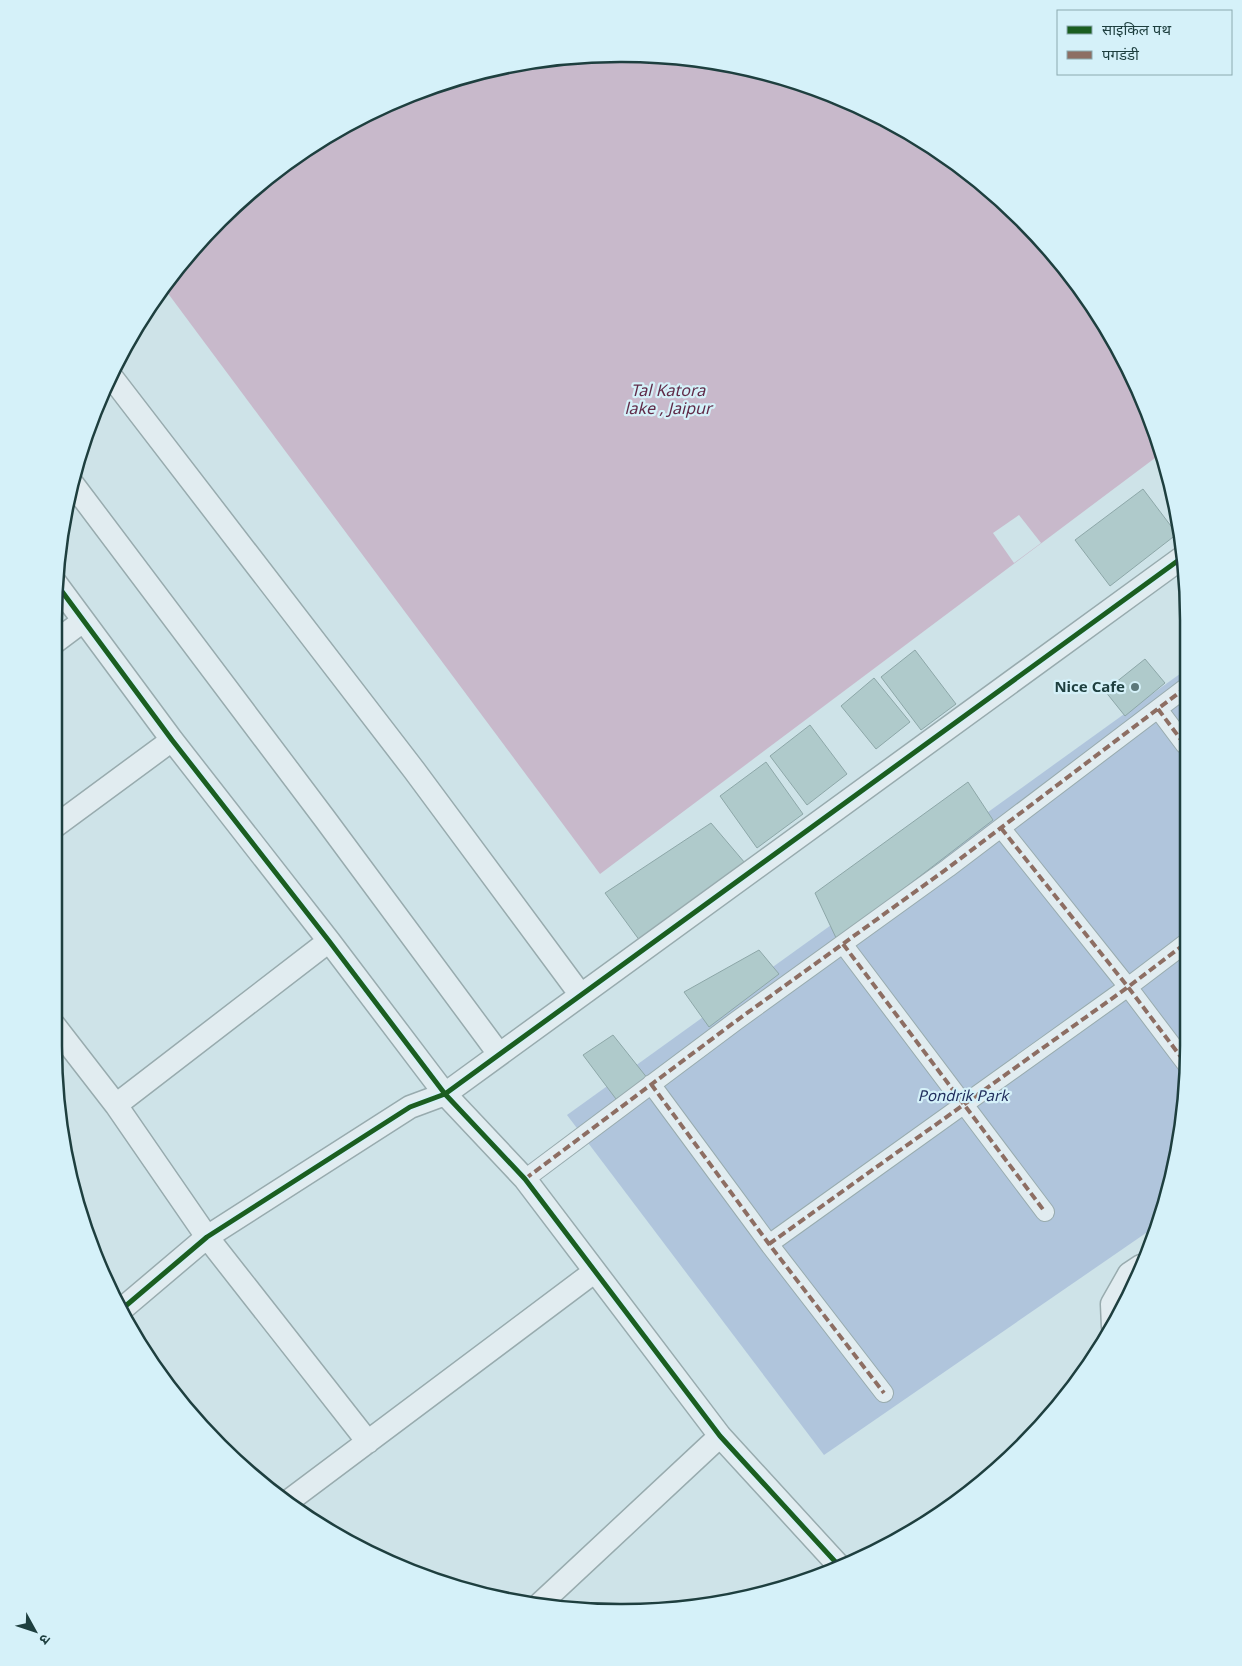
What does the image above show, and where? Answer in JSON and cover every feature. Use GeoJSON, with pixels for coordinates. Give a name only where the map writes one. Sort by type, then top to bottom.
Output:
{"type":"FeatureCollection","features":[{"type":"Feature","properties":{"kind":"street"},"geometry":{"type":"LineString","coordinates":[[116,383],[414,770],[580,994]]}},
{"type":"Feature","properties":{"kind":"street"},"geometry":{"type":"LineString","coordinates":[[78,491],[499,1054]]}},
{"type":"Feature","properties":{"kind":"street"},"geometry":{"type":"LineString","coordinates":[[127,1305],[207,1237],[410,1108],[445,1094],[1176,562]]}},
{"type":"Feature","properties":{"kind":"street"},"geometry":{"type":"LineString","coordinates":[[63,594],[172,740],[329,941],[445,1094],[524,1179],[720,1436],[833,1562]]}},
{"type":"Feature","properties":{"kind":"street"},"geometry":{"type":"LineString","coordinates":[[62,636],[83,620]]}},
{"type":"Feature","properties":{"kind":"street"},"geometry":{"type":"LineString","coordinates":[[524,1179],[651,1084],[940,874],[1180,692]]}},
{"type":"Feature","properties":{"kind":"street"},"geometry":{"type":"LineString","coordinates":[[1158,709],[1180,738]]}},
{"type":"Feature","properties":{"kind":"street"},"geometry":{"type":"LineString","coordinates":[[62,821],[172,740]]}},
{"type":"Feature","properties":{"kind":"street"},"geometry":{"type":"LineString","coordinates":[[1001,828],[1180,1054]]}},
{"type":"Feature","properties":{"kind":"street"},"geometry":{"type":"LineString","coordinates":[[116,1106],[329,941]]}},
{"type":"Feature","properties":{"kind":"street"},"geometry":{"type":"LineString","coordinates":[[843,944],[1045,1212]]}},
{"type":"Feature","properties":{"kind":"street"},"geometry":{"type":"LineString","coordinates":[[769,1244],[1128,987],[1180,948]]}},
{"type":"Feature","properties":{"kind":"street"},"geometry":{"type":"LineString","coordinates":[[62,1035],[116,1106],[207,1237],[368,1442]]}},
{"type":"Feature","properties":{"kind":"street"},"geometry":{"type":"LineString","coordinates":[[651,1084],[769,1244],[884,1393]]}},
{"type":"Feature","properties":{"kind":"street"},"geometry":{"type":"LineString","coordinates":[[294,1497],[594,1272]]}},
{"type":"Feature","properties":{"kind":"street"},"geometry":{"type":"LineString","coordinates":[[1112,1310],[1112,1304],[1131,1273]]}},
{"type":"Feature","properties":{"kind":"street"},"geometry":{"type":"LineString","coordinates":[[546,1599],[720,1436]]}},
{"type":"Feature","properties":{"kind":"green space","name":"Pondrik Park"},"geometry":{"type":"Polygon","coordinates":[[[1180,674],[1180,1045],[1178,1082],[1169,1154],[1147,1232],[824,1455],[567,1115],[1180,674]]]}},
{"type":"Feature","properties":{"kind":"water","name":"Tal Katora lake , Jaipur"},"geometry":{"type":"Polygon","coordinates":[[[621,62],[694,67],[766,82],[801,92],[835,105],[900,137],[961,178],[989,201],[1041,253],[1085,311],[1105,342],[1122,374],[1137,407],[1155,458],[600,874],[169,294],[201,253],[226,226],[281,178],[342,137],[407,105],[441,92],[476,82],[548,67],[621,62]]]}},
{"type":"Feature","properties":{"kind":"pier"},"geometry":{"type":"Polygon","coordinates":[[[1019,515],[1041,543],[1014,563],[993,533],[1019,515]]]}},
{"type":"Feature","properties":{"kind":"building"},"geometry":{"type":"Polygon","coordinates":[[[1143,489],[1171,527],[1173,537],[1110,586],[1075,540],[1143,489]]]}},
{"type":"Feature","properties":{"kind":"building"},"geometry":{"type":"Polygon","coordinates":[[[915,650],[956,704],[921,730],[881,677],[915,650]]]}},
{"type":"Feature","properties":{"kind":"building","name":"Nice Cafe"},"geometry":{"type":"Polygon","coordinates":[[[1145,659],[1165,683],[1125,716],[1105,691],[1145,659]]]}},
{"type":"Feature","properties":{"kind":"building"},"geometry":{"type":"Polygon","coordinates":[[[874,678],[910,722],[876,749],[841,706],[874,678]]]}},
{"type":"Feature","properties":{"kind":"building"},"geometry":{"type":"Polygon","coordinates":[[[810,725],[847,774],[807,805],[770,756],[810,725]]]}},
{"type":"Feature","properties":{"kind":"building"},"geometry":{"type":"Polygon","coordinates":[[[766,762],[803,814],[757,848],[720,796],[766,762]]]}},
{"type":"Feature","properties":{"kind":"building"},"geometry":{"type":"Polygon","coordinates":[[[968,782],[993,820],[837,940],[815,893],[968,782]]]}},
{"type":"Feature","properties":{"kind":"building"},"geometry":{"type":"Polygon","coordinates":[[[711,823],[745,863],[640,941],[605,893],[711,823]]]}},
{"type":"Feature","properties":{"kind":"building"},"geometry":{"type":"Polygon","coordinates":[[[759,950],[779,974],[709,1027],[684,992],[759,950]]]}},
{"type":"Feature","properties":{"kind":"building"},"geometry":{"type":"Polygon","coordinates":[[[613,1035],[648,1079],[616,1099],[583,1055],[613,1035]]]}},
{"type":"Feature","properties":{"kind":"marked path"},"geometry":{"type":"LineString","coordinates":[[525,1179],[736,1021],[948,868],[1180,692]]}},
{"type":"Feature","properties":{"kind":"marked path"},"geometry":{"type":"LineString","coordinates":[[1158,709],[1180,738]]}},
{"type":"Feature","properties":{"kind":"marked path"},"geometry":{"type":"LineString","coordinates":[[1001,828],[1128,987],[1179,1055]]}},
{"type":"Feature","properties":{"kind":"marked path"},"geometry":{"type":"LineString","coordinates":[[843,944],[1045,1212]]}},
{"type":"Feature","properties":{"kind":"marked path"},"geometry":{"type":"LineString","coordinates":[[769,1244],[1128,987],[1180,948]]}},
{"type":"Feature","properties":{"kind":"marked path"},"geometry":{"type":"LineString","coordinates":[[651,1084],[769,1244],[884,1393]]}},
{"type":"Feature","properties":{"kind":"cycle path"},"geometry":{"type":"LineString","coordinates":[[127,1305],[207,1237],[410,1107],[445,1094],[1176,562]]}},
{"type":"Feature","properties":{"kind":"cycle path"},"geometry":{"type":"LineString","coordinates":[[63,593],[172,740],[329,941],[445,1094],[525,1179],[720,1436],[835,1561]]}},
{"type":"Feature","properties":{"kind":"place","name":"Nice Cafe"},"geometry":{"type":"Point","coordinates":[1135,687]}}]}
